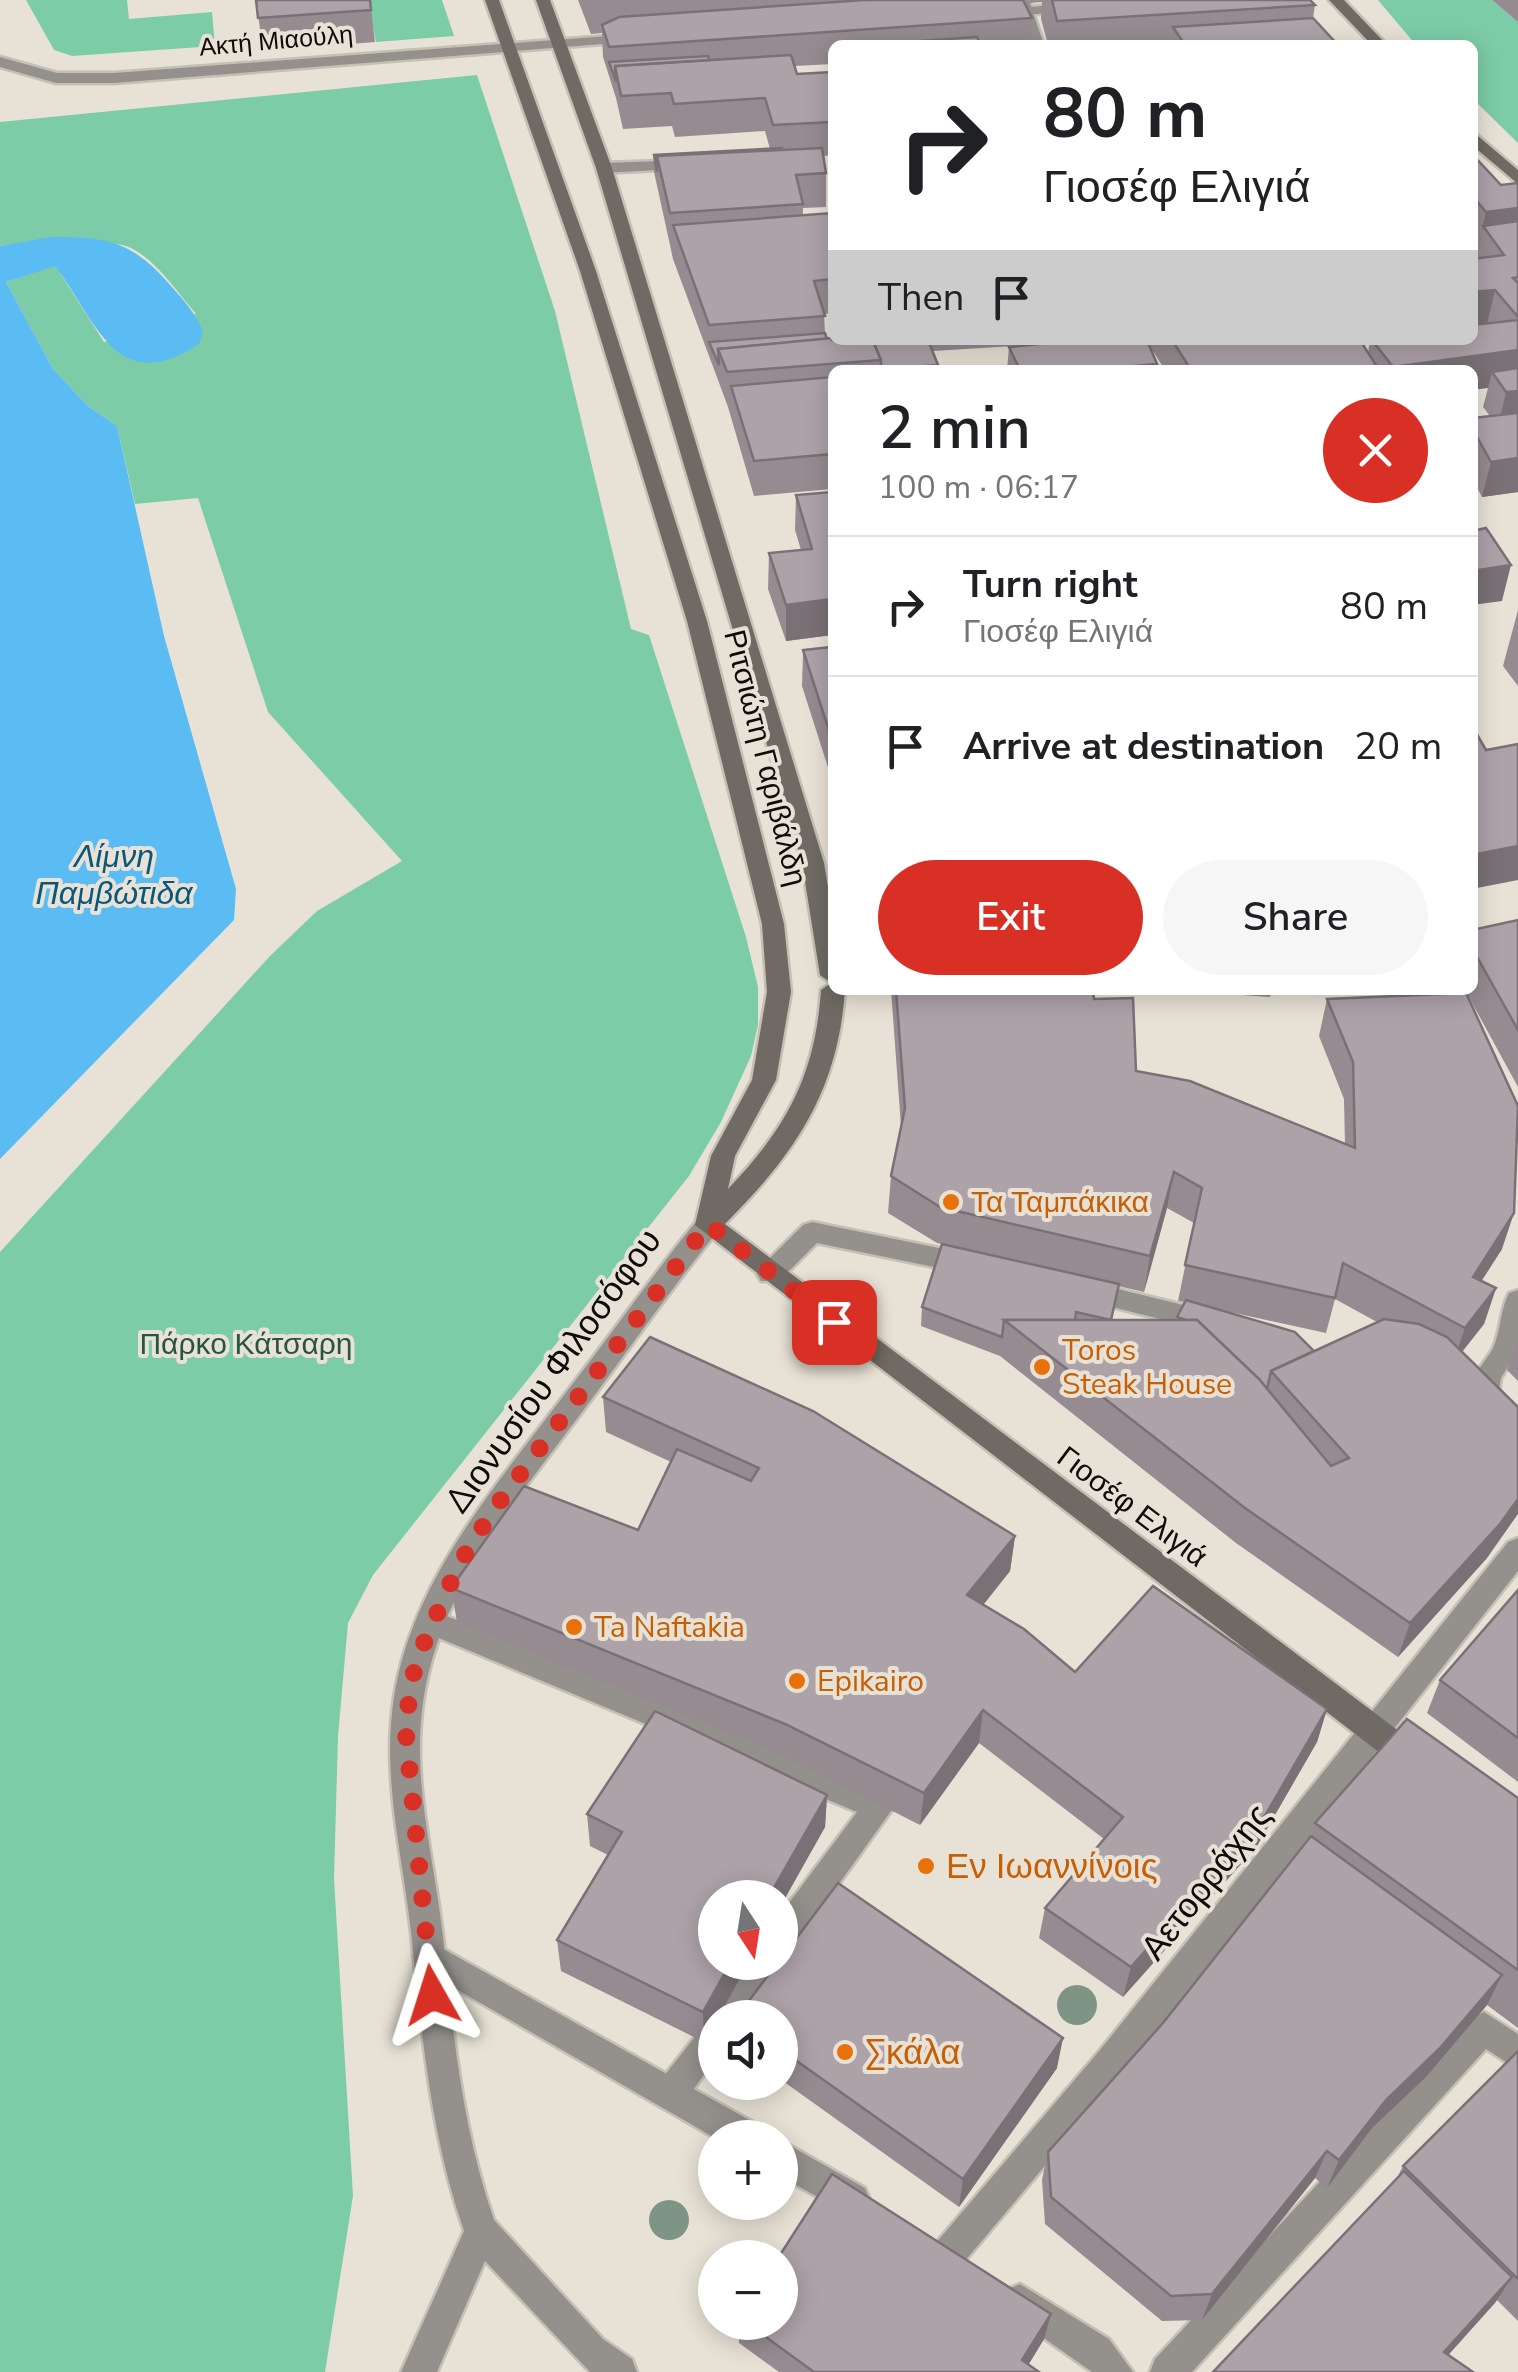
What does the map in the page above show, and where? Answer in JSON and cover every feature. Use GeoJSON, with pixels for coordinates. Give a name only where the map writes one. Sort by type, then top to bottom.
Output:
{"type":"FeatureCollection","features":[{"type":"Feature","properties":{"kind":"main road","name":"Ριτσιώτη Γαριβάλδη"},"geometry":{"type":"LineString","coordinates":[[492,0],[626,388],[697,621],[773,924],[778,992],[764,1080],[723,1156],[708,1224]]}},
{"type":"Feature","properties":{"kind":"main road","name":"Ριτσιώτη Γαριβάλδη"},"geometry":{"type":"LineString","coordinates":[[542,0],[604,168],[813,863],[828,951]]}},
{"type":"Feature","properties":{"kind":"main road"},"geometry":{"type":"LineString","coordinates":[[1336,0],[1375,40]]}},
{"type":"Feature","properties":{"kind":"main road"},"geometry":{"type":"LineString","coordinates":[[1478,142],[1518,179]]}},
{"type":"Feature","properties":{"kind":"main road"},"geometry":{"type":"LineString","coordinates":[[708,1224],[767,1168],[808,1097],[831,1042],[833,995]]}},
{"type":"Feature","properties":{"kind":"main road","name":"Γιοσέφ Ελιγιά"},"geometry":{"type":"LineString","coordinates":[[708,1224],[1438,1779]]}},
{"type":"Feature","properties":{"kind":"street"},"geometry":{"type":"LineString","coordinates":[[967,15],[1024,5],[1098,6]]}},
{"type":"Feature","properties":{"kind":"street"},"geometry":{"type":"LineString","coordinates":[[1024,5],[1035,40]]}},
{"type":"Feature","properties":{"kind":"street","name":"Ακτή Μιαούλη"},"geometry":{"type":"LineString","coordinates":[[0,62],[40,76],[92,79],[654,36]]}},
{"type":"Feature","properties":{"kind":"street"},"geometry":{"type":"LineString","coordinates":[[604,168],[699,164]]}},
{"type":"Feature","properties":{"kind":"street","name":"Διονυσίου Φιλοσόφου"},"geometry":{"type":"LineString","coordinates":[[481,2231],[444,2112],[406,1734],[410,1686],[432,1622],[459,1564],[494,1509],[708,1224]]}},
{"type":"Feature","properties":{"kind":"street"},"geometry":{"type":"LineString","coordinates":[[770,1274],[812,1232],[988,1269]]}},
{"type":"Feature","properties":{"kind":"street"},"geometry":{"type":"LineString","coordinates":[[1061,1285],[1236,1329]]}},
{"type":"Feature","properties":{"kind":"street"},"geometry":{"type":"LineString","coordinates":[[1518,1300],[1514,1328],[1484,1389],[1488,1402],[1518,1433]]}},
{"type":"Feature","properties":{"kind":"street"},"geometry":{"type":"LineString","coordinates":[[1454,1375],[1484,1389]]}},
{"type":"Feature","properties":{"kind":"street","name":"Αετορράχης"},"geometry":{"type":"LineString","coordinates":[[946,2256],[1112,2061],[1518,1550]]}},
{"type":"Feature","properties":{"kind":"street"},"geometry":{"type":"LineString","coordinates":[[432,1622],[880,1807],[798,1916]]}},
{"type":"Feature","properties":{"kind":"street"},"geometry":{"type":"LineString","coordinates":[[428,1956],[718,2120]]}},
{"type":"Feature","properties":{"kind":"street"},"geometry":{"type":"LineString","coordinates":[[1168,2372],[1484,2028],[1518,2054]]}},
{"type":"Feature","properties":{"kind":"street"},"geometry":{"type":"LineString","coordinates":[[672,2092],[698,2056]]}},
{"type":"Feature","properties":{"kind":"street"},"geometry":{"type":"LineString","coordinates":[[798,2168],[880,2216]]}},
{"type":"Feature","properties":{"kind":"street"},"geometry":{"type":"LineString","coordinates":[[419,2372],[481,2231],[591,2350],[619,2372]]}},
{"type":"Feature","properties":{"kind":"street"},"geometry":{"type":"LineString","coordinates":[[913,2236],[1097,2351],[1114,2372]]}},
{"type":"Feature","properties":{"kind":"green space"},"geometry":{"type":"Polygon","coordinates":[[[26,0],[127,0],[129,19],[212,12],[215,46],[72,56],[54,50],[26,0]]]}},
{"type":"Feature","properties":{"kind":"green space"},"geometry":{"type":"Polygon","coordinates":[[[302,0],[442,0],[454,36],[376,42],[371,15],[302,0]]]}},
{"type":"Feature","properties":{"kind":"green space"},"geometry":{"type":"Polygon","coordinates":[[[1378,0],[1492,0],[1518,22],[1518,143],[1478,104],[1478,40],[1412,40],[1378,0]]]}},
{"type":"Feature","properties":{"kind":"green space","name":"Πάρκο Κάτσαρη"},"geometry":{"type":"Polygon","coordinates":[[[477,75],[555,311],[631,629],[649,635],[746,937],[758,987],[758,1025],[751,1056],[721,1122],[689,1176],[373,1575],[348,1623],[338,1736],[334,1879],[353,2196],[325,2372],[0,2372],[0,1252],[270,956],[317,911],[402,861],[268,712],[198,498],[135,504],[117,426],[88,406],[53,369],[6,282],[55,265],[104,342],[196,314],[158,269],[131,248],[87,242],[0,246],[0,122],[477,75]]]}},
{"type":"Feature","properties":{"kind":"water","name":"Λίμνη Παμβώτιδα"},"geometry":{"type":"Polygon","coordinates":[[[51,237],[104,240],[131,251],[176,291],[203,331],[199,344],[171,359],[147,363],[128,358],[112,346],[55,266],[6,282],[53,369],[88,406],[117,426],[164,636],[236,889],[234,920],[0,1159],[0,246],[51,237]]]}},
{"type":"Feature","properties":{"kind":"building"},"geometry":{"type":"Polygon","coordinates":[[[256,0],[370,0],[371,10],[258,18],[256,0]]]}},
{"type":"Feature","properties":{"kind":"building"},"geometry":{"type":"Polygon","coordinates":[[[865,0],[1023,0],[1032,18],[609,47],[602,25],[619,17],[865,0]]]}},
{"type":"Feature","properties":{"kind":"building"},"geometry":{"type":"Polygon","coordinates":[[[1052,0],[1310,0],[1315,5],[1057,21],[1052,0]]]}},
{"type":"Feature","properties":{"kind":"building"},"geometry":{"type":"Polygon","coordinates":[[[1313,18],[1333,40],[1182,40],[1173,27],[1313,18]]]}},
{"type":"Feature","properties":{"kind":"building"},"geometry":{"type":"Polygon","coordinates":[[[977,37],[978,40],[933,40],[977,37]]]}},
{"type":"Feature","properties":{"kind":"building"},"geometry":{"type":"Polygon","coordinates":[[[791,55],[797,74],[828,72],[828,122],[773,125],[765,98],[674,104],[671,93],[621,96],[615,66],[791,55]]]}},
{"type":"Feature","properties":{"kind":"building"},"geometry":{"type":"Polygon","coordinates":[[[708,56],[709,60],[615,66],[616,81],[609,62],[708,56]]]}},
{"type":"Feature","properties":{"kind":"building"},"geometry":{"type":"Polygon","coordinates":[[[782,148],[657,156],[657,172],[654,155],[782,148]]]}},
{"type":"Feature","properties":{"kind":"building"},"geometry":{"type":"Polygon","coordinates":[[[822,148],[826,173],[796,175],[803,204],[670,213],[657,156],[822,148]]]}},
{"type":"Feature","properties":{"kind":"building"},"geometry":{"type":"Polygon","coordinates":[[[1478,160],[1501,185],[1518,183],[1518,208],[1486,212],[1478,203],[1478,160]]]}},
{"type":"Feature","properties":{"kind":"building"},"geometry":{"type":"Polygon","coordinates":[[[828,213],[828,279],[814,281],[825,316],[709,325],[673,225],[828,213]]]}},
{"type":"Feature","properties":{"kind":"building"},"geometry":{"type":"Polygon","coordinates":[[[1518,221],[1518,277],[1513,278],[1518,283],[1518,317],[1495,290],[1478,291],[1478,258],[1504,255],[1483,226],[1518,221]]]}},
{"type":"Feature","properties":{"kind":"building"},"geometry":{"type":"Polygon","coordinates":[[[1518,320],[1518,350],[1391,365],[1376,345],[1478,345],[1478,324],[1518,320]]]}},
{"type":"Feature","properties":{"kind":"building"},"geometry":{"type":"Polygon","coordinates":[[[825,333],[827,339],[718,349],[719,365],[709,342],[825,333]]]}},
{"type":"Feature","properties":{"kind":"building"},"geometry":{"type":"Polygon","coordinates":[[[828,338],[828,345],[875,345],[881,360],[727,372],[718,349],[828,338]]]}},
{"type":"Feature","properties":{"kind":"building"},"geometry":{"type":"Polygon","coordinates":[[[875,345],[930,345],[938,365],[881,365],[875,345]]]}},
{"type":"Feature","properties":{"kind":"building"},"geometry":{"type":"Polygon","coordinates":[[[1149,345],[1157,364],[1018,365],[1009,347],[1149,345]]]}},
{"type":"Feature","properties":{"kind":"building"},"geometry":{"type":"Polygon","coordinates":[[[1175,345],[1363,345],[1376,365],[1188,365],[1175,345]]]}},
{"type":"Feature","properties":{"kind":"building"},"geometry":{"type":"Polygon","coordinates":[[[1518,368],[1518,391],[1506,392],[1492,372],[1518,368]]]}},
{"type":"Feature","properties":{"kind":"building"},"geometry":{"type":"Polygon","coordinates":[[[828,377],[828,454],[754,461],[731,386],[828,377]]]}},
{"type":"Feature","properties":{"kind":"building"},"geometry":{"type":"Polygon","coordinates":[[[1518,413],[1518,458],[1491,462],[1478,439],[1478,417],[1518,413]]]}},
{"type":"Feature","properties":{"kind":"building"},"geometry":{"type":"Polygon","coordinates":[[[828,492],[828,600],[786,605],[769,553],[812,549],[796,495],[828,492]]]}},
{"type":"Feature","properties":{"kind":"building"},"geometry":{"type":"Polygon","coordinates":[[[1486,528],[1511,565],[1478,570],[1478,530],[1486,528]]]}},
{"type":"Feature","properties":{"kind":"building"},"geometry":{"type":"Polygon","coordinates":[[[828,647],[828,728],[803,650],[828,647]]]}},
{"type":"Feature","properties":{"kind":"building"},"geometry":{"type":"Polygon","coordinates":[[[1478,736],[1486,750],[1518,744],[1518,846],[1478,854],[1478,736]]]}},
{"type":"Feature","properties":{"kind":"building"},"geometry":{"type":"Polygon","coordinates":[[[1518,920],[1518,1030],[1478,959],[1478,929],[1518,920]]]}},
{"type":"Feature","properties":{"kind":"building"},"geometry":{"type":"Polygon","coordinates":[[[896,995],[1133,998],[1136,1071],[1190,1081],[1355,1148],[1353,1062],[1327,999],[1467,995],[1518,1106],[1514,1213],[1473,1277],[1496,1288],[1465,1328],[1343,1263],[1335,1298],[1185,1265],[1202,1188],[1174,1172],[1150,1256],[940,1207],[891,1176],[905,1108],[896,995]]]}},
{"type":"Feature","properties":{"kind":"building"},"geometry":{"type":"Polygon","coordinates":[[[942,1244],[1119,1284],[1111,1320],[1076,1312],[1075,1320],[1004,1320],[1002,1337],[922,1307],[942,1244]]]}},
{"type":"Feature","properties":{"kind":"building"},"geometry":{"type":"Polygon","coordinates":[[[1186,1300],[1295,1332],[1314,1351],[1271,1371],[1267,1389],[1197,1320],[1177,1317],[1186,1300]]]}},
{"type":"Feature","properties":{"kind":"building"},"geometry":{"type":"Polygon","coordinates":[[[1384,1319],[1419,1324],[1447,1337],[1518,1407],[1518,1499],[1410,1623],[1245,1508],[1004,1320],[1197,1320],[1259,1379],[1331,1466],[1349,1458],[1271,1371],[1384,1319]]]}},
{"type":"Feature","properties":{"kind":"building"},"geometry":{"type":"Polygon","coordinates":[[[650,1337],[813,1411],[1015,1536],[967,1595],[1024,1629],[1075,1672],[1153,1586],[1327,1709],[1266,1814],[1131,1967],[1045,1908],[1123,1817],[983,1710],[924,1793],[785,1724],[451,1588],[524,1486],[638,1530],[677,1449],[751,1481],[759,1468],[603,1397],[650,1337]]]}},
{"type":"Feature","properties":{"kind":"building"},"geometry":{"type":"Polygon","coordinates":[[[1518,1590],[1518,1738],[1440,1680],[1518,1590]]]}},
{"type":"Feature","properties":{"kind":"building"},"geometry":{"type":"Polygon","coordinates":[[[655,1711],[827,1795],[778,1880],[698,1880],[698,1980],[721,1980],[710,2000],[698,2000],[698,2010],[557,1940],[622,1832],[587,1814],[655,1711]]]}},
{"type":"Feature","properties":{"kind":"building"},"geometry":{"type":"Polygon","coordinates":[[[1407,1719],[1518,1798],[1518,1970],[1315,1823],[1407,1719]]]}},
{"type":"Feature","properties":{"kind":"building"},"geometry":{"type":"Polygon","coordinates":[[[1311,1836],[1502,1975],[1440,2048],[1386,2100],[1339,2160],[1327,2151],[1212,2294],[1171,2296],[1051,2197],[1048,2152],[1163,2023],[1311,1836]]]}},
{"type":"Feature","properties":{"kind":"building"},"geometry":{"type":"Polygon","coordinates":[[[838,1883],[1063,2038],[963,2179],[798,2062],[798,2000],[750,2000],[764,1980],[798,1980],[798,1936],[838,1883]]]}},
{"type":"Feature","properties":{"kind":"building"},"geometry":{"type":"Polygon","coordinates":[[[1518,2051],[1518,2279],[1403,2166],[1518,2051]]]}},
{"type":"Feature","properties":{"kind":"building"},"geometry":{"type":"Polygon","coordinates":[[[1404,2171],[1512,2277],[1444,2352],[1473,2372],[1213,2372],[1404,2171]]]}},
{"type":"Feature","properties":{"kind":"building"},"geometry":{"type":"Polygon","coordinates":[[[832,2174],[1051,2314],[1022,2360],[1039,2372],[814,2372],[770,2340],[798,2340],[798,2240],[790,2240],[832,2174]]]}},
{"type":"Feature","properties":{"kind":"place","name":"Τα Ταμπάκικα"},"geometry":{"type":"Point","coordinates":[951,1202]}},
{"type":"Feature","properties":{"kind":"place","name":"Toros Steak House"},"geometry":{"type":"Point","coordinates":[1042,1367]}},
{"type":"Feature","properties":{"kind":"place","name":"Ta Naftakia"},"geometry":{"type":"Point","coordinates":[574,1627]}},
{"type":"Feature","properties":{"kind":"place","name":"Epikairo"},"geometry":{"type":"Point","coordinates":[797,1681]}},
{"type":"Feature","properties":{"kind":"place","name":"Εν Ιωαννίνοις"},"geometry":{"type":"Point","coordinates":[926,1866]}},
{"type":"Feature","properties":{"kind":"place","name":"Σκάλα"},"geometry":{"type":"Point","coordinates":[845,2052]}},
{"type":"Feature","properties":{"kind":"route"},"geometry":{"type":"LineString","coordinates":[[432,1995],[406,1734],[410,1686],[420,1652],[459,1564],[494,1509],[708,1224],[834,1322]]}}]}
